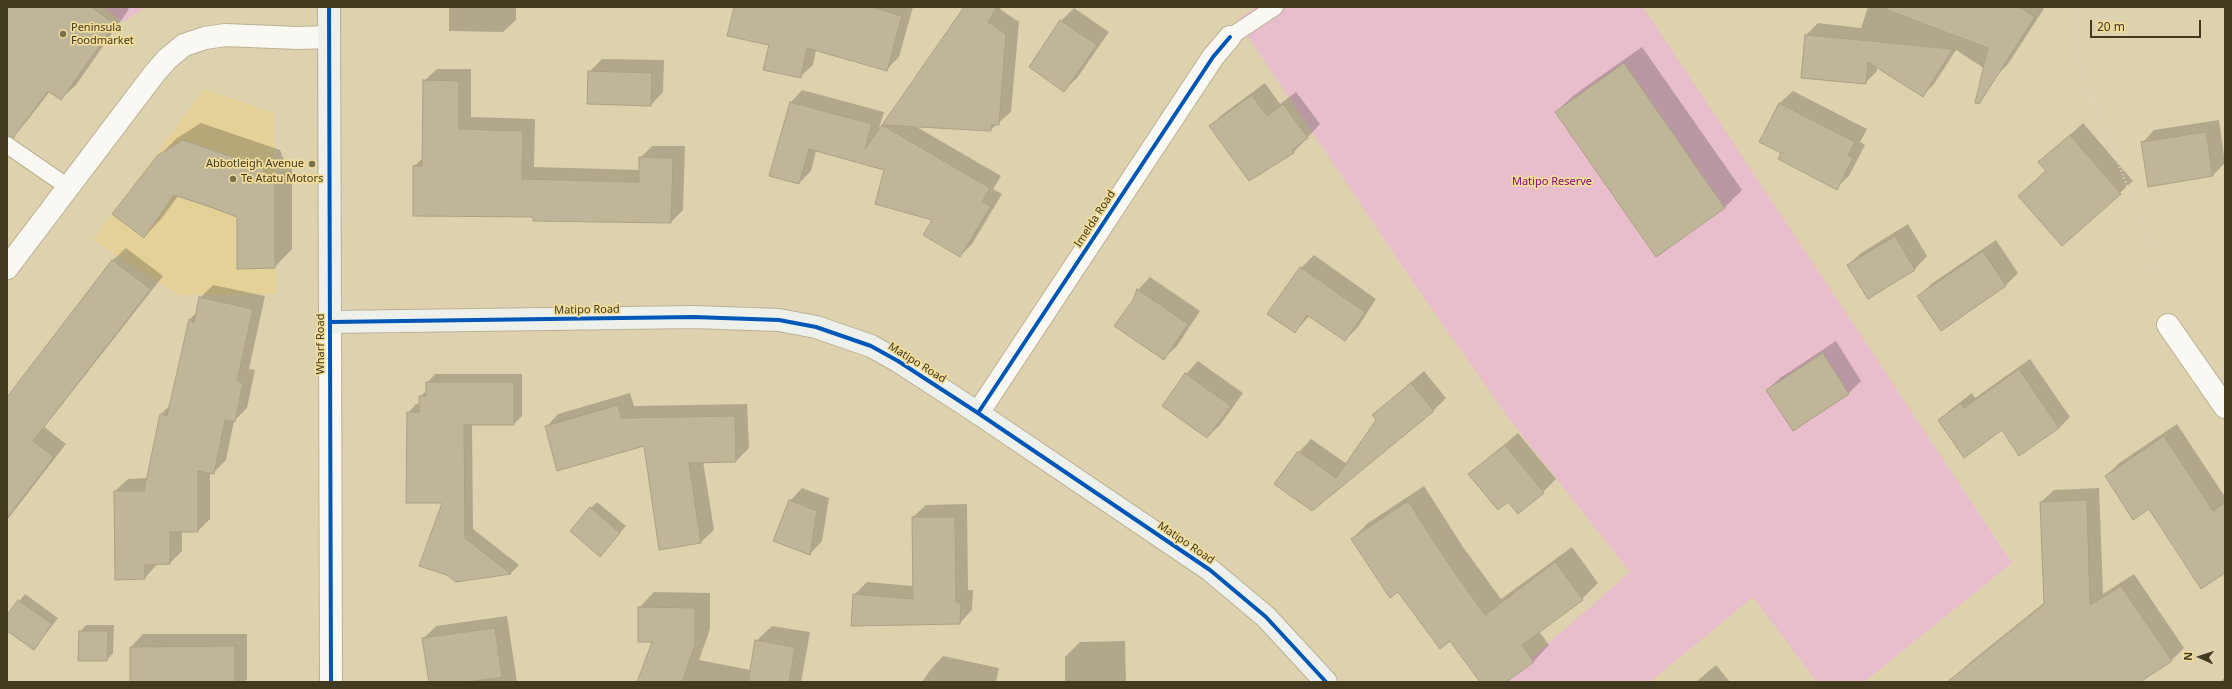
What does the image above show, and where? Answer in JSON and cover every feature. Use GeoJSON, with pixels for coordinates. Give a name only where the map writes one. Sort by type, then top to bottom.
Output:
{"type":"FeatureCollection","features":[{"type":"Feature","properties":{"kind":"street","name":"Wharf Road"},"geometry":{"type":"LineString","coordinates":[[329,7],[331,682]]}},
{"type":"Feature","properties":{"kind":"street"},"geometry":{"type":"LineString","coordinates":[[7,268],[154,74],[167,59],[184,45],[205,38],[225,35],[298,38],[329,37]]}},
{"type":"Feature","properties":{"kind":"street","name":"Imelda Road"},"geometry":{"type":"LineString","coordinates":[[978,413],[1213,57],[1230,37]]}},
{"type":"Feature","properties":{"kind":"street","name":"Matipo Road"},"geometry":{"type":"LineString","coordinates":[[330,322],[694,317],[779,320],[816,327],[871,346],[898,361],[978,413],[1210,570],[1266,617],[1326,682]]}},
{"type":"Feature","properties":{"kind":"street"},"geometry":{"type":"LineString","coordinates":[[2168,325],[2225,407]]}},
{"type":"Feature","properties":{"kind":"lane"},"geometry":{"type":"LineString","coordinates":[[1230,37],[1275,7]]}},
{"type":"Feature","properties":{"kind":"lane"},"geometry":{"type":"LineString","coordinates":[[7,145],[68,187]]}},
{"type":"Feature","properties":{"kind":"path"},"geometry":{"type":"LineString","coordinates":[[2079,7],[2075,42],[2078,62],[2150,244],[2155,269]]}},
{"type":"Feature","properties":{"kind":"shaded area"},"geometry":{"type":"Polygon","coordinates":[[[204,89],[274,113],[276,294],[179,295],[93,240],[204,89]]]}},
{"type":"Feature","properties":{"kind":"green space"},"geometry":{"type":"Polygon","coordinates":[[[102,7],[146,7],[123,22],[102,7]]]}},
{"type":"Feature","properties":{"kind":"green space","name":"Matipo Reserve"},"geometry":{"type":"Polygon","coordinates":[[[1256,7],[1643,7],[2012,563],[1864,682],[1817,682],[1753,597],[1650,682],[1504,682],[1630,572],[1507,416],[1408,275],[1237,20],[1256,7]]]}},
{"type":"Feature","properties":{"kind":"building"},"geometry":{"type":"Polygon","coordinates":[[[7,7],[91,7],[115,24],[61,100],[48,91],[13,138],[7,136],[7,7]]]}},
{"type":"Feature","properties":{"kind":"building"},"geometry":{"type":"Polygon","coordinates":[[[734,7],[872,7],[902,16],[887,71],[807,48],[801,78],[763,70],[769,45],[727,36],[734,7]]]}},
{"type":"Feature","properties":{"kind":"building"},"geometry":{"type":"Polygon","coordinates":[[[964,7],[997,7],[988,22],[1006,34],[999,125],[991,125],[991,131],[882,125],[964,7]]]}},
{"type":"Feature","properties":{"kind":"building"},"geometry":{"type":"Polygon","coordinates":[[[1887,7],[2019,7],[2035,17],[1979,104],[1975,103],[1988,48],[1887,10],[1887,7]]]}},
{"type":"Feature","properties":{"kind":"building"},"geometry":{"type":"Polygon","coordinates":[[[1060,20],[1097,45],[1064,92],[1029,67],[1060,20]]]}},
{"type":"Feature","properties":{"kind":"building"},"geometry":{"type":"Polygon","coordinates":[[[1805,35],[1953,49],[1923,97],[1868,62],[1866,84],[1801,78],[1805,35]]]}},
{"type":"Feature","properties":{"kind":"building"},"geometry":{"type":"Polygon","coordinates":[[[1624,63],[1725,208],[1656,257],[1555,112],[1624,63]]]}},
{"type":"Feature","properties":{"kind":"building"},"geometry":{"type":"Polygon","coordinates":[[[588,71],[652,73],[651,106],[587,104],[588,71]]]}},
{"type":"Feature","properties":{"kind":"building"},"geometry":{"type":"Polygon","coordinates":[[[423,80],[459,81],[459,129],[523,131],[522,179],[639,182],[639,157],[673,158],[671,223],[533,221],[533,217],[413,216],[413,166],[422,166],[423,80]]]}},
{"type":"Feature","properties":{"kind":"building"},"geometry":{"type":"Polygon","coordinates":[[[1252,95],[1267,116],[1283,104],[1308,138],[1292,150],[1294,153],[1249,181],[1209,126],[1252,95]]]}},
{"type":"Feature","properties":{"kind":"building"},"geometry":{"type":"Polygon","coordinates":[[[790,102],[872,124],[865,149],[882,125],[990,188],[982,202],[991,206],[960,257],[923,235],[932,220],[875,204],[884,170],[809,149],[799,184],[769,176],[790,102]]]}},
{"type":"Feature","properties":{"kind":"building"},"geometry":{"type":"Polygon","coordinates":[[[1779,103],[1855,142],[1848,155],[1853,158],[1837,190],[1778,159],[1781,153],[1759,142],[1779,103]]]}},
{"type":"Feature","properties":{"kind":"building"},"geometry":{"type":"Polygon","coordinates":[[[2206,132],[2213,176],[2148,187],[2141,142],[2206,132]]]}},
{"type":"Feature","properties":{"kind":"building"},"geometry":{"type":"Polygon","coordinates":[[[2070,135],[2121,194],[2062,246],[2018,196],[2046,171],[2038,162],[2070,135]]]}},
{"type":"Feature","properties":{"kind":"building"},"geometry":{"type":"Polygon","coordinates":[[[183,140],[262,167],[269,182],[275,182],[275,268],[237,269],[237,217],[174,195],[144,238],[112,214],[158,155],[183,140]]]}},
{"type":"Feature","properties":{"kind":"building"},"geometry":{"type":"Polygon","coordinates":[[[1895,236],[1915,270],[1868,299],[1847,265],[1895,236]]]}},
{"type":"Feature","properties":{"kind":"building"},"geometry":{"type":"Polygon","coordinates":[[[1983,251],[2006,286],[1941,331],[1917,296],[1983,251]]]}},
{"type":"Feature","properties":{"kind":"building"},"geometry":{"type":"Polygon","coordinates":[[[112,260],[151,289],[33,441],[54,457],[7,518],[7,397],[112,260]]]}},
{"type":"Feature","properties":{"kind":"building"},"geometry":{"type":"Polygon","coordinates":[[[1300,267],[1365,312],[1345,341],[1307,315],[1295,333],[1267,314],[1300,267]]]}},
{"type":"Feature","properties":{"kind":"building"},"geometry":{"type":"Polygon","coordinates":[[[1137,289],[1188,324],[1164,360],[1114,326],[1133,300],[1137,289]]]}},
{"type":"Feature","properties":{"kind":"building"},"geometry":{"type":"Polygon","coordinates":[[[199,297],[253,309],[237,381],[243,383],[235,422],[225,420],[214,474],[198,471],[198,532],[170,532],[170,564],[145,565],[145,579],[115,580],[114,491],[144,491],[160,414],[167,416],[189,319],[194,323],[199,297]]]}},
{"type":"Feature","properties":{"kind":"building"},"geometry":{"type":"Polygon","coordinates":[[[1823,353],[1849,394],[1793,431],[1766,390],[1823,353]]]}},
{"type":"Feature","properties":{"kind":"building"},"geometry":{"type":"Polygon","coordinates":[[[2019,369],[2059,428],[2019,456],[2002,430],[1964,458],[1938,420],[1961,403],[1964,408],[2019,369]]]}},
{"type":"Feature","properties":{"kind":"building"},"geometry":{"type":"Polygon","coordinates":[[[1185,373],[1231,406],[1207,438],[1162,406],[1185,373]]]}},
{"type":"Feature","properties":{"kind":"building"},"geometry":{"type":"Polygon","coordinates":[[[426,382],[514,382],[514,425],[464,425],[465,538],[511,574],[456,582],[447,575],[419,566],[442,503],[406,503],[407,412],[419,412],[419,396],[426,396],[426,382]]]}},
{"type":"Feature","properties":{"kind":"building"},"geometry":{"type":"Polygon","coordinates":[[[1411,383],[1434,411],[1312,511],[1274,484],[1298,451],[1336,478],[1376,420],[1372,415],[1411,383]]]}},
{"type":"Feature","properties":{"kind":"building"},"geometry":{"type":"Polygon","coordinates":[[[618,405],[621,418],[735,416],[736,462],[689,463],[701,543],[659,550],[644,446],[557,471],[545,426],[618,405]]]}},
{"type":"Feature","properties":{"kind":"building"},"geometry":{"type":"Polygon","coordinates":[[[2164,436],[2213,511],[2225,503],[2225,573],[2201,589],[2149,509],[2133,520],[2105,476],[2164,436]]]}},
{"type":"Feature","properties":{"kind":"building"},"geometry":{"type":"Polygon","coordinates":[[[1505,445],[1544,493],[1518,514],[1508,502],[1498,510],[1468,474],[1505,445]]]}},
{"type":"Feature","properties":{"kind":"building"},"geometry":{"type":"Polygon","coordinates":[[[789,500],[817,511],[810,555],[773,541],[789,500]]]}},
{"type":"Feature","properties":{"kind":"building"},"geometry":{"type":"Polygon","coordinates":[[[2087,500],[2090,605],[2121,586],[2172,661],[2140,682],[1947,682],[2044,604],[2040,502],[2087,500]]]}},
{"type":"Feature","properties":{"kind":"building"},"geometry":{"type":"Polygon","coordinates":[[[1408,501],[1448,563],[1485,615],[1555,562],[1583,600],[1522,645],[1534,662],[1506,682],[1480,682],[1450,641],[1440,649],[1398,592],[1390,598],[1351,539],[1408,501]]]}},
{"type":"Feature","properties":{"kind":"building"},"geometry":{"type":"Polygon","coordinates":[[[590,507],[620,533],[600,557],[570,531],[590,507]]]}},
{"type":"Feature","properties":{"kind":"building"},"geometry":{"type":"Polygon","coordinates":[[[912,517],[955,517],[956,602],[961,603],[960,624],[851,626],[853,594],[913,599],[912,517]]]}},
{"type":"Feature","properties":{"kind":"building"},"geometry":{"type":"Polygon","coordinates":[[[18,600],[52,624],[34,650],[7,631],[7,615],[18,600]]]}},
{"type":"Feature","properties":{"kind":"building"},"geometry":{"type":"Polygon","coordinates":[[[638,607],[695,608],[695,645],[682,682],[637,682],[652,642],[638,642],[638,607]]]}},
{"type":"Feature","properties":{"kind":"building"},"geometry":{"type":"Polygon","coordinates":[[[495,628],[502,677],[468,682],[429,682],[422,638],[495,628]]]}},
{"type":"Feature","properties":{"kind":"building"},"geometry":{"type":"Polygon","coordinates":[[[79,631],[108,631],[107,661],[78,661],[79,631]]]}},
{"type":"Feature","properties":{"kind":"building"},"geometry":{"type":"Polygon","coordinates":[[[755,640],[795,647],[789,682],[748,682],[755,640]]]}},
{"type":"Feature","properties":{"kind":"building"},"geometry":{"type":"Polygon","coordinates":[[[235,646],[235,682],[130,682],[130,647],[235,646]]]}},
{"type":"Feature","properties":{"kind":"cycle path"},"geometry":{"type":"LineString","coordinates":[[329,7],[331,682]]}},
{"type":"Feature","properties":{"kind":"cycle path"},"geometry":{"type":"LineString","coordinates":[[978,413],[1213,57],[1230,37]]}},
{"type":"Feature","properties":{"kind":"cycle path"},"geometry":{"type":"LineString","coordinates":[[330,322],[694,317],[779,320],[816,327],[871,346],[898,361],[978,413],[1210,570],[1266,617],[1326,682]]}},
{"type":"Feature","properties":{"kind":"place","name":"Peninsula Foodmarket"},"geometry":{"type":"Point","coordinates":[63,34]}},
{"type":"Feature","properties":{"kind":"place","name":"Abbotleigh Avenue"},"geometry":{"type":"Point","coordinates":[312,164]}},
{"type":"Feature","properties":{"kind":"place","name":"Te Atatu Motors"},"geometry":{"type":"Point","coordinates":[233,179]}}]}
